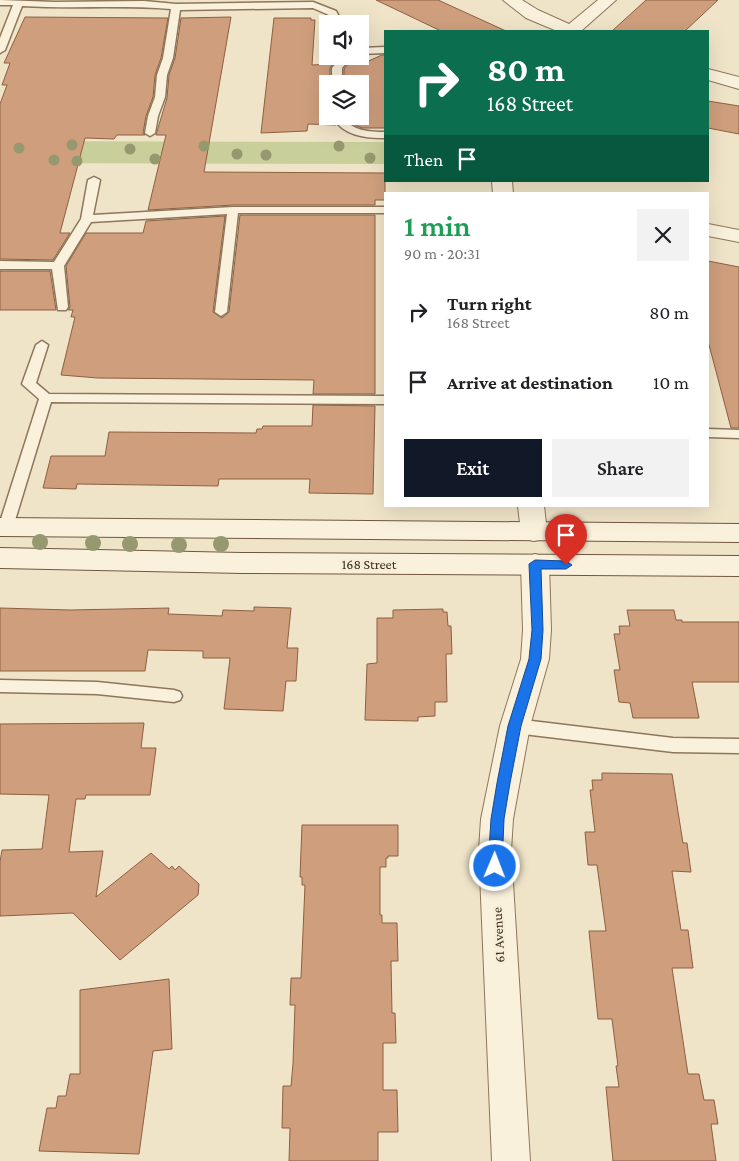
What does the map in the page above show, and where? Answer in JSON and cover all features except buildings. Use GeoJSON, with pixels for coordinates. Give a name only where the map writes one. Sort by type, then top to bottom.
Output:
{"type":"FeatureCollection","features":[{"type":"Feature","properties":{"kind":"main road"},"geometry":{"type":"LineString","coordinates":[[511,0],[532,14],[569,30]]}},
{"type":"Feature","properties":{"kind":"main road"},"geometry":{"type":"LineString","coordinates":[[572,30],[608,0]]}},
{"type":"Feature","properties":{"kind":"main road"},"geometry":{"type":"LineString","coordinates":[[709,74],[739,83]]}},
{"type":"Feature","properties":{"kind":"main road"},"geometry":{"type":"LineString","coordinates":[[709,230],[739,236]]}},
{"type":"Feature","properties":{"kind":"main road"},"geometry":{"type":"LineString","coordinates":[[242,563],[272,554],[308,550],[500,548],[516,546],[529,539],[534,532],[531,507]]}},
{"type":"Feature","properties":{"kind":"main road"},"geometry":{"type":"LineString","coordinates":[[3,528],[739,533]]}},
{"type":"Feature","properties":{"kind":"main road"},"geometry":{"type":"LineString","coordinates":[[535,564],[552,551],[564,549],[739,548]]}},
{"type":"Feature","properties":{"kind":"main road","name":"168 Street"},"geometry":{"type":"LineString","coordinates":[[0,558],[242,563],[739,566]]}},
{"type":"Feature","properties":{"kind":"main road","name":"61 Avenue"},"geometry":{"type":"LineString","coordinates":[[511,1161],[495,850],[497,819],[514,726],[535,659],[538,630],[535,564]]}},
{"type":"Feature","properties":{"kind":"lane"},"geometry":{"type":"LineString","coordinates":[[0,2],[144,4],[176,8],[210,5],[313,5],[326,8],[334,15]]}},
{"type":"Feature","properties":{"kind":"lane"},"geometry":{"type":"LineString","coordinates":[[0,50],[19,2]]}},
{"type":"Feature","properties":{"kind":"lane"},"geometry":{"type":"LineString","coordinates":[[150,133],[153,116],[160,97],[162,74],[168,58],[176,8]]}},
{"type":"Feature","properties":{"kind":"lane"},"geometry":{"type":"LineString","coordinates":[[369,51],[384,50]]}},
{"type":"Feature","properties":{"kind":"lane"},"geometry":{"type":"LineString","coordinates":[[344,125],[361,133],[384,135]]}},
{"type":"Feature","properties":{"kind":"lane"},"geometry":{"type":"LineString","coordinates":[[62,307],[58,266],[87,219],[94,180]]}},
{"type":"Feature","properties":{"kind":"lane"},"geometry":{"type":"LineString","coordinates":[[87,219],[233,210],[384,210]]}},
{"type":"Feature","properties":{"kind":"lane"},"geometry":{"type":"LineString","coordinates":[[221,312],[233,210]]}},
{"type":"Feature","properties":{"kind":"lane"},"geometry":{"type":"LineString","coordinates":[[0,265],[58,266]]}},
{"type":"Feature","properties":{"kind":"lane"},"geometry":{"type":"LineString","coordinates":[[42,346],[28,384],[46,398],[384,400]]}},
{"type":"Feature","properties":{"kind":"lane"},"geometry":{"type":"LineString","coordinates":[[3,528],[46,398]]}},
{"type":"Feature","properties":{"kind":"lane"},"geometry":{"type":"LineString","coordinates":[[709,433],[739,434]]}},
{"type":"Feature","properties":{"kind":"lane"},"geometry":{"type":"LineString","coordinates":[[0,686],[97,688],[174,696]]}},
{"type":"Feature","properties":{"kind":"lane"},"geometry":{"type":"LineString","coordinates":[[514,726],[673,745],[739,746]]}},
{"type":"Feature","properties":{"kind":"green space"},"geometry":{"type":"Polygon","coordinates":[[[0,141],[384,142],[384,164],[0,163],[0,141]]]}},
{"type":"Feature","properties":{"kind":"route"},"geometry":{"type":"LineString","coordinates":[[495,866],[497,819],[514,726],[535,659],[538,630],[535,564],[566,565]]}}]}
